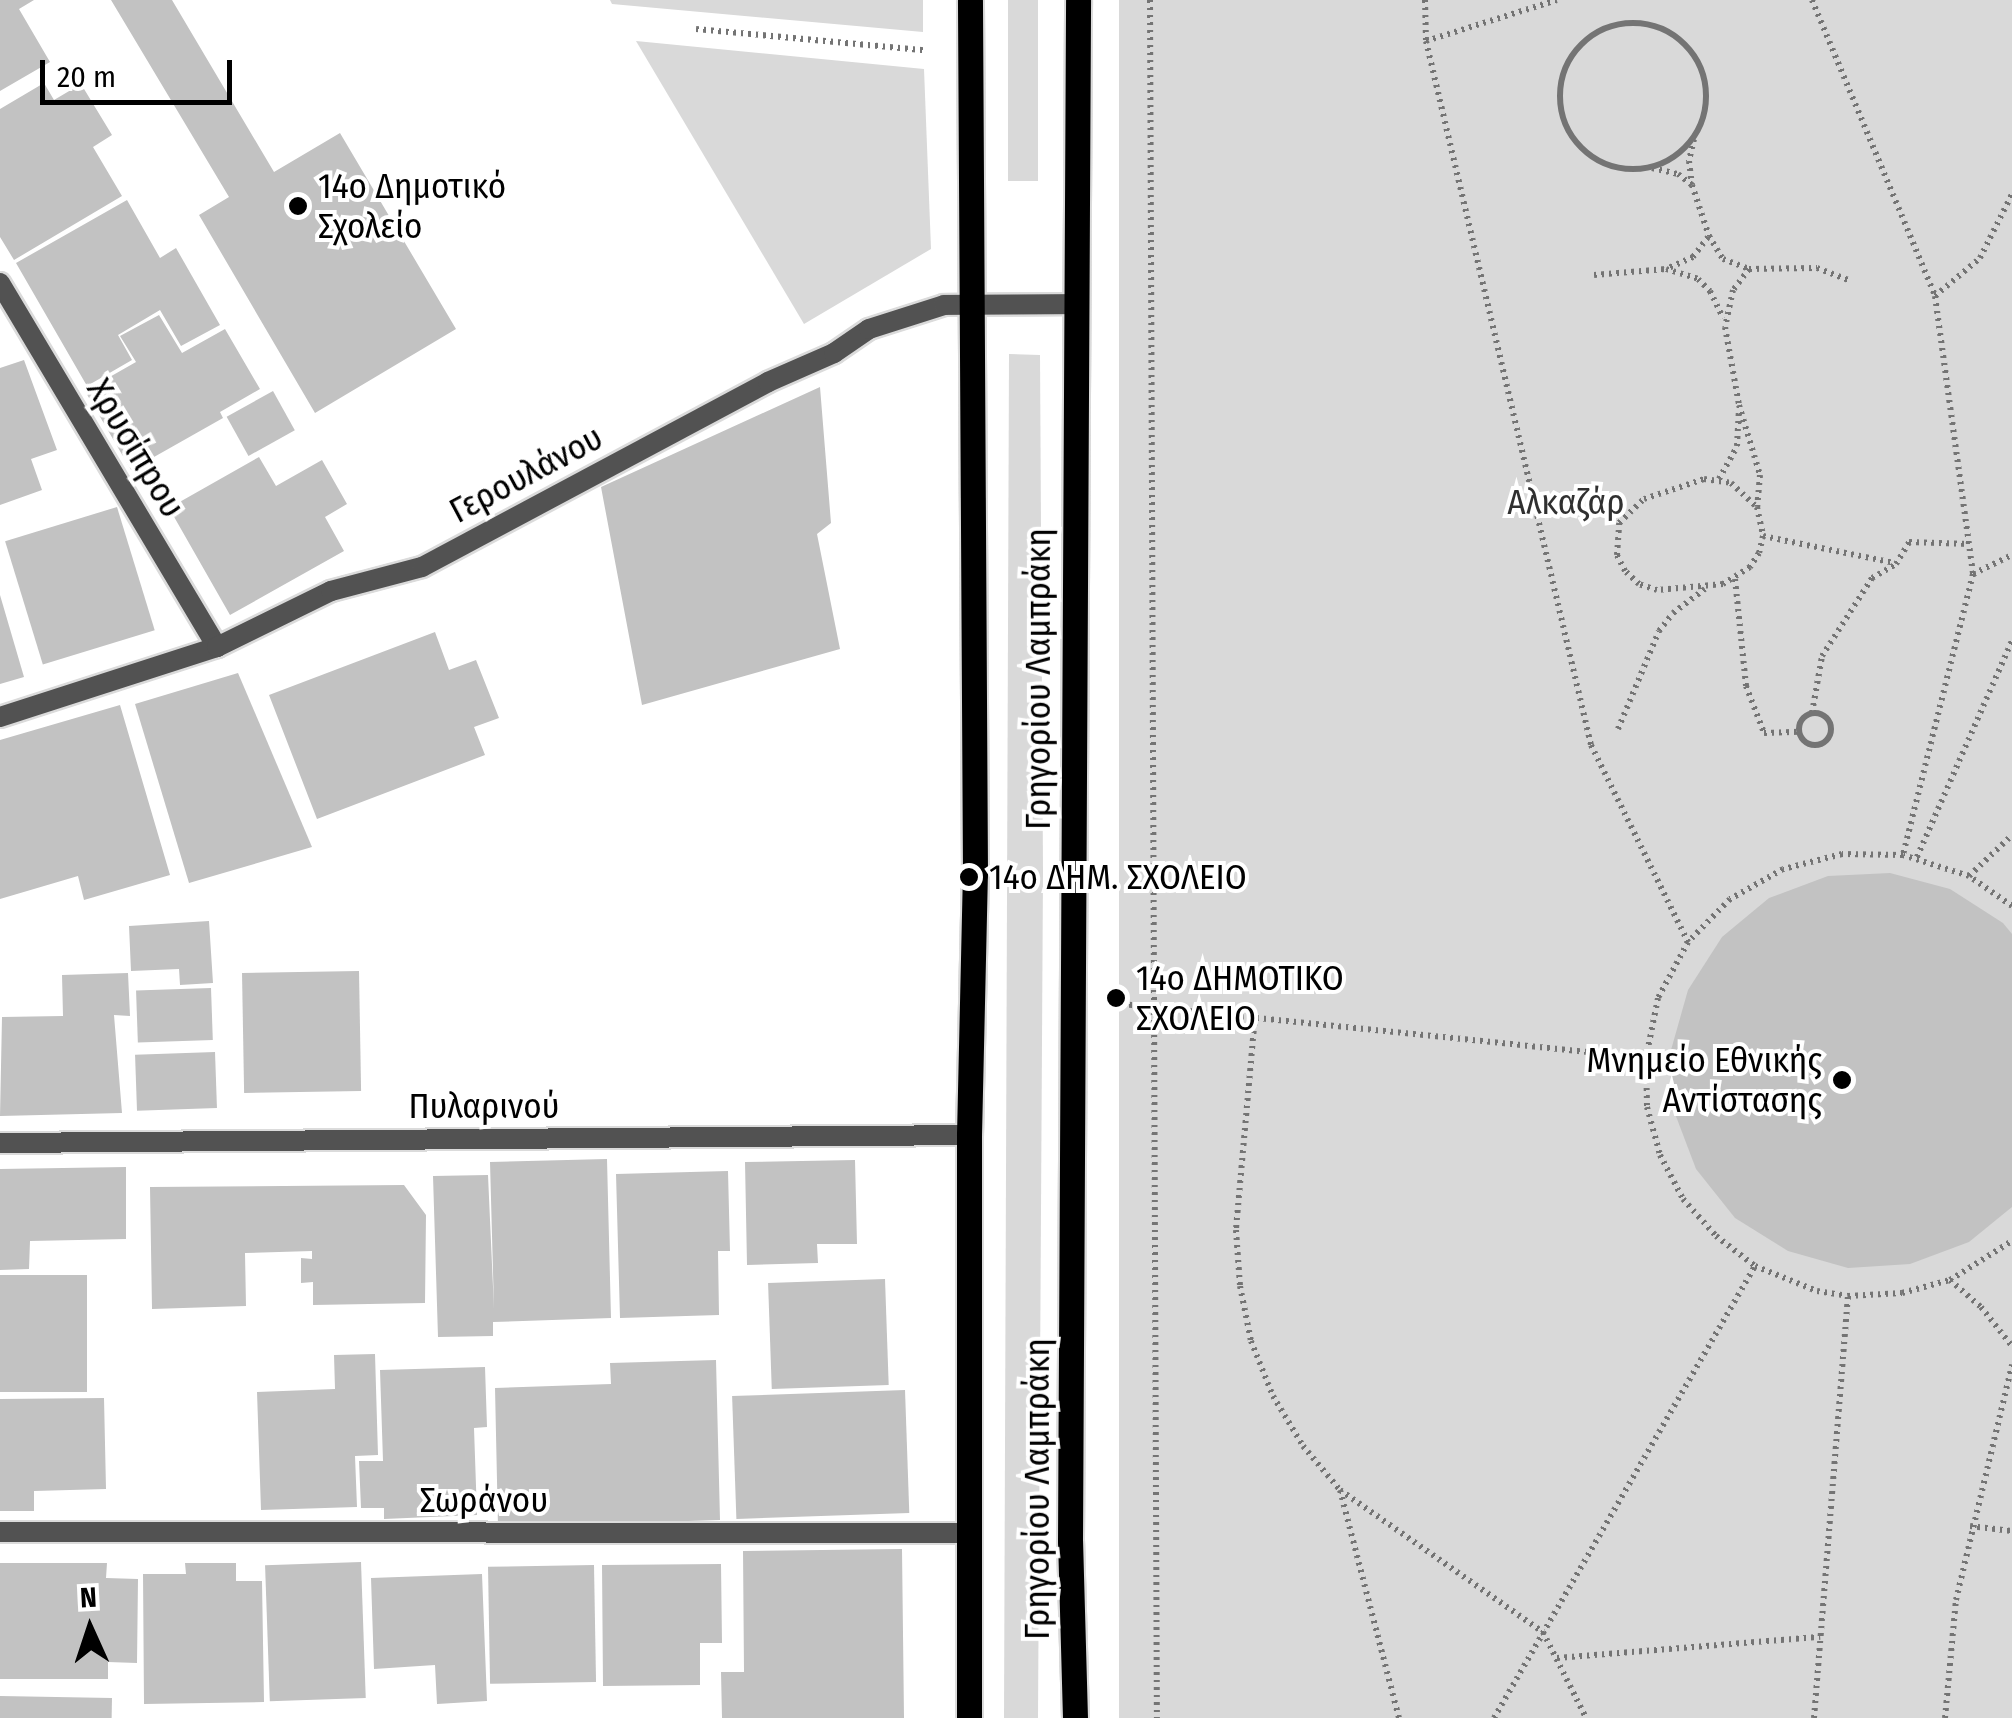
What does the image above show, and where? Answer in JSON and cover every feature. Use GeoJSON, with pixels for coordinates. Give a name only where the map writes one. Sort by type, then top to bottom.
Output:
{"type":"FeatureCollection","features":[{"type":"Feature","properties":{"kind":"main road","name":"Γρηγορίου Λαμπράκη"},"geometry":{"type":"LineString","coordinates":[[968,1718],[975,855],[970,0]]}},
{"type":"Feature","properties":{"kind":"main road","name":"Γρηγορίου Λαμπράκη"},"geometry":{"type":"LineString","coordinates":[[1076,1718],[1070,1541],[1078,0]]}},
{"type":"Feature","properties":{"kind":"street","name":"Χρυσίπpου"},"geometry":{"type":"LineString","coordinates":[[0,283],[217,648]]}},
{"type":"Feature","properties":{"kind":"street","name":"Γερουλάνου"},"geometry":{"type":"LineString","coordinates":[[0,717],[217,648],[331,591],[422,567],[768,382],[834,352],[869,329],[916,312],[969,304],[1079,304]]}},
{"type":"Feature","properties":{"kind":"street","name":"Πυλαρινού"},"geometry":{"type":"LineString","coordinates":[[0,1143],[970,1135]]}},
{"type":"Feature","properties":{"kind":"street","name":"Σωράνου"},"geometry":{"type":"LineString","coordinates":[[0,1532],[967,1533]]}},
{"type":"Feature","properties":{"kind":"path"},"geometry":{"type":"LineString","coordinates":[[1150,0],[1157,1718]]}},
{"type":"Feature","properties":{"kind":"path"},"geometry":{"type":"LineString","coordinates":[[1426,0],[1426,41],[1591,745],[1688,942]]}},
{"type":"Feature","properties":{"kind":"path"},"geometry":{"type":"LineString","coordinates":[[1426,41],[1558,0]]}},
{"type":"Feature","properties":{"kind":"path"},"geometry":{"type":"LineString","coordinates":[[1812,0],[1935,296],[1973,574],[1903,855]]}},
{"type":"Feature","properties":{"kind":"path"},"geometry":{"type":"LineString","coordinates":[[1692,185],[1678,174],[1604,164],[1585,152],[1570,133],[1561,112],[1560,89],[1566,66],[1579,47],[1620,24],[1665,30],[1698,63],[1706,108],[1689,162],[1692,185],[1709,236],[1724,259],[1749,269],[1817,268],[1851,281]]}},
{"type":"Feature","properties":{"kind":"path"},"geometry":{"type":"LineString","coordinates":[[696,28],[970,52]]}},
{"type":"Feature","properties":{"kind":"path"},"geometry":{"type":"LineString","coordinates":[[1650,168],[1670,159],[1698,131]]}},
{"type":"Feature","properties":{"kind":"path"},"geometry":{"type":"LineString","coordinates":[[1935,296],[1980,258],[2012,194]]}},
{"type":"Feature","properties":{"kind":"path"},"geometry":{"type":"LineString","coordinates":[[1594,275],[1666,269],[1694,257],[1709,236]]}},
{"type":"Feature","properties":{"kind":"path"},"geometry":{"type":"LineString","coordinates":[[1666,269],[1698,279],[1721,307],[1740,405],[1760,475],[1757,508],[1763,536],[1750,567],[1735,578],[1711,585],[1657,590],[1639,584],[1625,572],[1617,555],[1619,523],[1644,500],[1704,479],[1719,479],[1741,489],[1757,508]]}},
{"type":"Feature","properties":{"kind":"path"},"geometry":{"type":"LineString","coordinates":[[1726,328],[1734,290],[1749,269]]}},
{"type":"Feature","properties":{"kind":"path"},"geometry":{"type":"LineString","coordinates":[[1719,479],[1738,446],[1740,405]]}},
{"type":"Feature","properties":{"kind":"path"},"geometry":{"type":"LineString","coordinates":[[1763,536],[1896,564]]}},
{"type":"Feature","properties":{"kind":"path"},"geometry":{"type":"LineString","coordinates":[[1812,713],[1825,716],[1832,726],[1829,738],[1819,745],[1806,743],[1799,732],[1802,720],[1812,713],[1822,656],[1872,578],[1896,564],[1909,542],[1969,544]]}},
{"type":"Feature","properties":{"kind":"path"},"geometry":{"type":"LineString","coordinates":[[1973,574],[2012,555]]}},
{"type":"Feature","properties":{"kind":"path"},"geometry":{"type":"LineString","coordinates":[[1735,578],[1746,686],[1764,733],[1799,732]]}},
{"type":"Feature","properties":{"kind":"path"},"geometry":{"type":"LineString","coordinates":[[1618,729],[1659,631],[1690,597],[1711,585]]}},
{"type":"Feature","properties":{"kind":"path"},"geometry":{"type":"LineString","coordinates":[[1917,857],[2012,642]]}},
{"type":"Feature","properties":{"kind":"path"},"geometry":{"type":"LineString","coordinates":[[1969,876],[2012,835]]}},
{"type":"Feature","properties":{"kind":"path"},"geometry":{"type":"LineString","coordinates":[[2012,906],[1969,876],[1917,857],[1842,854],[1783,869],[1730,899],[1688,942],[1658,998],[1646,1058],[1647,1107],[1668,1170],[1683,1199],[1716,1236],[1756,1266],[1785,1280],[1848,1296],[1902,1293],[1950,1280],[2012,1241]]}},
{"type":"Feature","properties":{"kind":"path"},"geometry":{"type":"LineString","coordinates":[[1122,1004],[1646,1058]]}},
{"type":"Feature","properties":{"kind":"path"},"geometry":{"type":"LineString","coordinates":[[1255,1016],[1236,1230],[1240,1286],[1251,1341],[1273,1396],[1302,1446],[1340,1490],[1542,1632],[1586,1718]]}},
{"type":"Feature","properties":{"kind":"path"},"geometry":{"type":"LineString","coordinates":[[1494,1718],[1756,1266]]}},
{"type":"Feature","properties":{"kind":"path"},"geometry":{"type":"LineString","coordinates":[[1950,1280],[1981,1307],[2012,1346]]}},
{"type":"Feature","properties":{"kind":"path"},"geometry":{"type":"LineString","coordinates":[[1814,1718],[1848,1296]]}},
{"type":"Feature","properties":{"kind":"path"},"geometry":{"type":"LineString","coordinates":[[1944,1718],[1956,1600],[1970,1526],[2012,1365]]}},
{"type":"Feature","properties":{"kind":"path"},"geometry":{"type":"LineString","coordinates":[[1340,1490],[1398,1718]]}},
{"type":"Feature","properties":{"kind":"path"},"geometry":{"type":"LineString","coordinates":[[1970,1526],[2012,1531]]}},
{"type":"Feature","properties":{"kind":"path"},"geometry":{"type":"LineString","coordinates":[[1557,1658],[1821,1637]]}},
{"type":"Feature","properties":{"kind":"green space"},"geometry":{"type":"Polygon","coordinates":[[[610,0],[923,0],[923,32],[612,4],[610,0]]]}},
{"type":"Feature","properties":{"kind":"green space"},"geometry":{"type":"Polygon","coordinates":[[[1008,0],[1038,0],[1038,181],[1008,181],[1008,0]]]}},
{"type":"Feature","properties":{"kind":"green space","name":"Αλκαζάρ"},"geometry":{"type":"Polygon","coordinates":[[[1119,0],[2012,0],[2012,1718],[1119,1718],[1119,0]]]}},
{"type":"Feature","properties":{"kind":"green space"},"geometry":{"type":"Polygon","coordinates":[[[636,41],[924,69],[931,249],[804,324],[636,41]]]}},
{"type":"Feature","properties":{"kind":"green space"},"geometry":{"type":"Polygon","coordinates":[[[1009,354],[1040,355],[1043,872],[1038,1718],[1004,1718],[1009,354]]]}},
{"type":"Feature","properties":{"kind":"building"},"geometry":{"type":"Polygon","coordinates":[[[0,0],[34,0],[19,9],[50,62],[0,91],[0,0]]]}},
{"type":"Feature","properties":{"kind":"building","name":"14ο Δημοτικό Σχολείο"},"geometry":{"type":"Polygon","coordinates":[[[111,0],[172,0],[274,172],[340,133],[456,329],[315,413],[199,215],[229,197],[111,0]]]}},
{"type":"Feature","properties":{"kind":"building"},"geometry":{"type":"Polygon","coordinates":[[[44,83],[54,100],[81,84],[112,135],[93,147],[122,196],[14,260],[0,237],[0,109],[44,83]]]}},
{"type":"Feature","properties":{"kind":"building"},"geometry":{"type":"Polygon","coordinates":[[[127,200],[160,258],[176,248],[220,325],[181,346],[160,310],[118,335],[132,360],[87,386],[16,263],[127,200]]]}},
{"type":"Feature","properties":{"kind":"building"},"geometry":{"type":"Polygon","coordinates":[[[159,315],[182,353],[225,329],[260,389],[220,412],[223,418],[131,470],[85,391],[136,362],[120,336],[159,315]]]}},
{"type":"Feature","properties":{"kind":"building"},"geometry":{"type":"Polygon","coordinates":[[[24,360],[57,450],[31,459],[42,490],[0,505],[0,368],[24,360]]]}},
{"type":"Feature","properties":{"kind":"building"},"geometry":{"type":"Polygon","coordinates":[[[820,387],[831,523],[817,534],[840,649],[642,705],[601,487],[820,387]]]}},
{"type":"Feature","properties":{"kind":"building"},"geometry":{"type":"Polygon","coordinates":[[[273,391],[295,430],[248,456],[227,417],[273,391]]]}},
{"type":"Feature","properties":{"kind":"building"},"geometry":{"type":"Polygon","coordinates":[[[259,457],[276,486],[322,460],[347,504],[325,517],[344,551],[230,615],[169,508],[259,457]]]}},
{"type":"Feature","properties":{"kind":"building"},"geometry":{"type":"Polygon","coordinates":[[[117,507],[155,630],[43,665],[5,541],[117,507]]]}},
{"type":"Feature","properties":{"kind":"building"},"geometry":{"type":"Polygon","coordinates":[[[0,595],[24,677],[0,684],[0,595]]]}},
{"type":"Feature","properties":{"kind":"building"},"geometry":{"type":"Polygon","coordinates":[[[435,632],[449,670],[476,660],[499,718],[474,727],[485,755],[317,819],[269,695],[435,632]]]}},
{"type":"Feature","properties":{"kind":"building"},"geometry":{"type":"Polygon","coordinates":[[[238,673],[312,847],[189,883],[135,704],[238,673]]]}},
{"type":"Feature","properties":{"kind":"building"},"geometry":{"type":"Polygon","coordinates":[[[120,705],[170,875],[84,900],[78,876],[0,899],[0,740],[120,705]]]}},
{"type":"Feature","properties":{"kind":"building","name":"Μνημείο Εθνικής Αντίστασης"},"geometry":{"type":"Polygon","coordinates":[[[1890,873],[1950,889],[2003,923],[2012,934],[2012,1207],[1969,1242],[1910,1264],[1848,1268],[1788,1251],[1735,1218],[1696,1169],[1674,1111],[1671,1050],[1688,990],[1722,937],[1769,898],[1828,876],[1890,873]]]}},
{"type":"Feature","properties":{"kind":"building"},"geometry":{"type":"Polygon","coordinates":[[[209,921],[213,983],[180,985],[179,969],[131,971],[129,926],[209,921]]]}},
{"type":"Feature","properties":{"kind":"building"},"geometry":{"type":"Polygon","coordinates":[[[359,971],[361,1091],[244,1093],[242,973],[359,971]]]}},
{"type":"Feature","properties":{"kind":"building"},"geometry":{"type":"Polygon","coordinates":[[[128,973],[130,1016],[114,1015],[122,1113],[0,1116],[2,1017],[63,1016],[62,975],[128,973]]]}},
{"type":"Feature","properties":{"kind":"building"},"geometry":{"type":"Polygon","coordinates":[[[211,988],[213,1040],[138,1043],[136,991],[211,988]]]}},
{"type":"Feature","properties":{"kind":"building"},"geometry":{"type":"Polygon","coordinates":[[[215,1052],[217,1108],[137,1111],[135,1055],[215,1052]]]}},
{"type":"Feature","properties":{"kind":"building"},"geometry":{"type":"Polygon","coordinates":[[[607,1159],[611,1318],[493,1322],[493,1336],[438,1337],[433,1176],[488,1175],[494,1309],[490,1162],[607,1159]]]}},
{"type":"Feature","properties":{"kind":"building"},"geometry":{"type":"Polygon","coordinates":[[[855,1160],[857,1244],[817,1244],[818,1263],[747,1265],[745,1162],[855,1160]]]}},
{"type":"Feature","properties":{"kind":"building"},"geometry":{"type":"Polygon","coordinates":[[[126,1167],[126,1239],[30,1241],[29,1269],[0,1270],[0,1169],[126,1167]]]}},
{"type":"Feature","properties":{"kind":"building"},"geometry":{"type":"Polygon","coordinates":[[[728,1171],[730,1251],[718,1251],[719,1315],[620,1318],[616,1174],[728,1171]]]}},
{"type":"Feature","properties":{"kind":"building"},"geometry":{"type":"Polygon","coordinates":[[[404,1185],[426,1215],[425,1303],[313,1305],[313,1282],[301,1283],[301,1258],[312,1259],[312,1251],[245,1253],[246,1306],[152,1309],[150,1187],[404,1185]]]}},
{"type":"Feature","properties":{"kind":"building"},"geometry":{"type":"Polygon","coordinates":[[[0,1275],[87,1275],[87,1392],[0,1392],[0,1275]]]}},
{"type":"Feature","properties":{"kind":"building"},"geometry":{"type":"Polygon","coordinates":[[[885,1279],[889,1385],[772,1389],[768,1283],[885,1279]]]}},
{"type":"Feature","properties":{"kind":"building"},"geometry":{"type":"Polygon","coordinates":[[[375,1354],[378,1455],[355,1456],[357,1507],[261,1510],[257,1392],[335,1389],[334,1355],[375,1354]]]}},
{"type":"Feature","properties":{"kind":"building"},"geometry":{"type":"Polygon","coordinates":[[[716,1360],[720,1520],[498,1527],[495,1388],[611,1384],[610,1363],[716,1360]]]}},
{"type":"Feature","properties":{"kind":"building"},"geometry":{"type":"Polygon","coordinates":[[[485,1367],[487,1427],[474,1428],[477,1515],[384,1519],[384,1508],[361,1508],[359,1461],[383,1461],[380,1370],[485,1367]]]}},
{"type":"Feature","properties":{"kind":"building"},"geometry":{"type":"Polygon","coordinates":[[[905,1390],[909,1513],[736,1519],[732,1396],[905,1390]]]}},
{"type":"Feature","properties":{"kind":"building"},"geometry":{"type":"Polygon","coordinates":[[[104,1398],[106,1489],[34,1491],[34,1511],[0,1511],[0,1399],[104,1398]]]}},
{"type":"Feature","properties":{"kind":"building"},"geometry":{"type":"Polygon","coordinates":[[[902,1549],[904,1718],[722,1718],[721,1672],[744,1672],[743,1551],[902,1549]]]}},
{"type":"Feature","properties":{"kind":"building"},"geometry":{"type":"Polygon","coordinates":[[[361,1562],[366,1698],[270,1701],[265,1565],[361,1562]]]}},
{"type":"Feature","properties":{"kind":"building"},"geometry":{"type":"Polygon","coordinates":[[[0,1563],[107,1563],[106,1578],[138,1579],[137,1663],[108,1662],[108,1679],[0,1679],[0,1563]]]}},
{"type":"Feature","properties":{"kind":"building"},"geometry":{"type":"Polygon","coordinates":[[[185,1563],[236,1563],[236,1581],[262,1581],[264,1702],[144,1704],[143,1574],[186,1574],[185,1563]]]}},
{"type":"Feature","properties":{"kind":"building"},"geometry":{"type":"Polygon","coordinates":[[[721,1564],[722,1643],[700,1643],[700,1685],[603,1686],[602,1565],[721,1564]]]}},
{"type":"Feature","properties":{"kind":"building"},"geometry":{"type":"Polygon","coordinates":[[[594,1565],[596,1682],[490,1684],[488,1567],[594,1565]]]}},
{"type":"Feature","properties":{"kind":"building"},"geometry":{"type":"Polygon","coordinates":[[[482,1574],[487,1701],[437,1704],[435,1665],[374,1669],[371,1578],[482,1574]]]}},
{"type":"Feature","properties":{"kind":"building"},"geometry":{"type":"Polygon","coordinates":[[[0,1696],[112,1698],[112,1718],[0,1718],[0,1696]]]}},
{"type":"Feature","properties":{"kind":"place","name":"14ο Δημοτικό Σχολείο"},"geometry":{"type":"Point","coordinates":[298,206]}},
{"type":"Feature","properties":{"kind":"place","name":"14ο ΔΗΜ. ΣΧΟΛΕΙΟ"},"geometry":{"type":"Point","coordinates":[969,877]}},
{"type":"Feature","properties":{"kind":"place","name":"14ο ΔΗΜΟΤΙΚΟ ΣΧΟΛΕΙΟ"},"geometry":{"type":"Point","coordinates":[1116,998]}},
{"type":"Feature","properties":{"kind":"place","name":"Μνημείο Εθνικής Αντίστασης"},"geometry":{"type":"Point","coordinates":[1842,1080]}}]}
